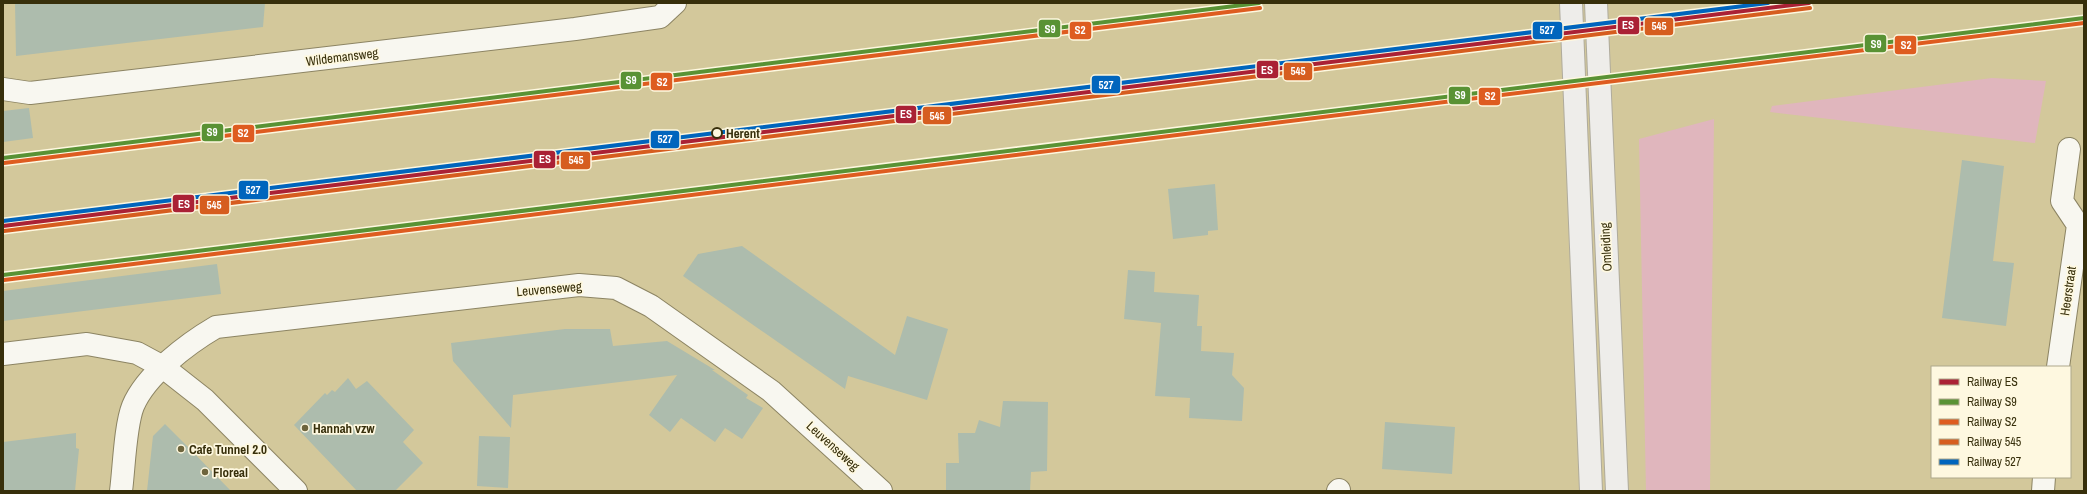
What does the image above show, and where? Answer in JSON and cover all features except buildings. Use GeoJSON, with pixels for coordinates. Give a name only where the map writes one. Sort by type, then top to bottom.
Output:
{"type":"FeatureCollection","features":[{"type":"Feature","properties":{"kind":"main road","name":"Omleiding"},"geometry":{"type":"LineString","coordinates":[[1571,3],[1590,491]]}},
{"type":"Feature","properties":{"kind":"main road","name":"Omleiding"},"geometry":{"type":"LineString","coordinates":[[1596,3],[1617,491]]}},
{"type":"Feature","properties":{"kind":"street","name":"Wildemansweg"},"geometry":{"type":"LineString","coordinates":[[3,89],[30,94],[575,29],[660,17],[676,3]]}},
{"type":"Feature","properties":{"kind":"street","name":"Heerstraat"},"geometry":{"type":"LineString","coordinates":[[2058,366],[2078,225],[2062,201],[2068,149]]}},
{"type":"Feature","properties":{"kind":"street","name":"Leuvenseweg"},"geometry":{"type":"LineString","coordinates":[[121,491],[133,407],[144,386],[163,367],[201,336],[216,328],[228,325],[579,285],[616,288],[650,306],[771,391],[836,448],[881,491]]}},
{"type":"Feature","properties":{"kind":"street"},"geometry":{"type":"LineString","coordinates":[[3,354],[87,344],[137,353],[163,367],[215,409],[296,491]]}},
{"type":"Feature","properties":{"kind":"street"},"geometry":{"type":"LineString","coordinates":[[2042,491],[2044,478]]}},
{"type":"Feature","properties":{"kind":"shaded area"},"geometry":{"type":"Polygon","coordinates":[[[1992,78],[2046,81],[2035,143],[1770,112],[1772,106],[1992,78]]]}},
{"type":"Feature","properties":{"kind":"shaded area"},"geometry":{"type":"Polygon","coordinates":[[[1714,119],[1710,491],[1646,491],[1639,139],[1714,119]]]}},
{"type":"Feature","properties":{"kind":"rail line","name":"S9"},"geometry":{"type":"LineString","coordinates":[[3,158],[1259,3]]}},
{"type":"Feature","properties":{"kind":"rail line","name":"527"},"geometry":{"type":"LineString","coordinates":[[3,221],[1768,3]]}},
{"type":"Feature","properties":{"kind":"rail line","name":"ES"},"geometry":{"type":"LineString","coordinates":[[3,226],[1809,3]]}},
{"type":"Feature","properties":{"kind":"rail line","name":"S2"},"geometry":{"type":"LineString","coordinates":[[4,163],[1260,8]]}},
{"type":"Feature","properties":{"kind":"rail line","name":"545"},"geometry":{"type":"LineString","coordinates":[[4,231],[1810,8]]}},
{"type":"Feature","properties":{"kind":"rail line","name":"S9"},"geometry":{"type":"LineString","coordinates":[[3,275],[2084,18]]}},
{"type":"Feature","properties":{"kind":"rail line","name":"S2"},"geometry":{"type":"LineString","coordinates":[[4,280],[2084,23]]}},
{"type":"Feature","properties":{"kind":"place","name":"Herent"},"geometry":{"type":"Point","coordinates":[717,133]}},
{"type":"Feature","properties":{"kind":"place","name":"Hannah vzw"},"geometry":{"type":"Point","coordinates":[305,428]}},
{"type":"Feature","properties":{"kind":"place","name":"Cafe Tunnel 2.0"},"geometry":{"type":"Point","coordinates":[181,449]}},
{"type":"Feature","properties":{"kind":"place","name":"Floreal"},"geometry":{"type":"Point","coordinates":[205,472]}}]}
